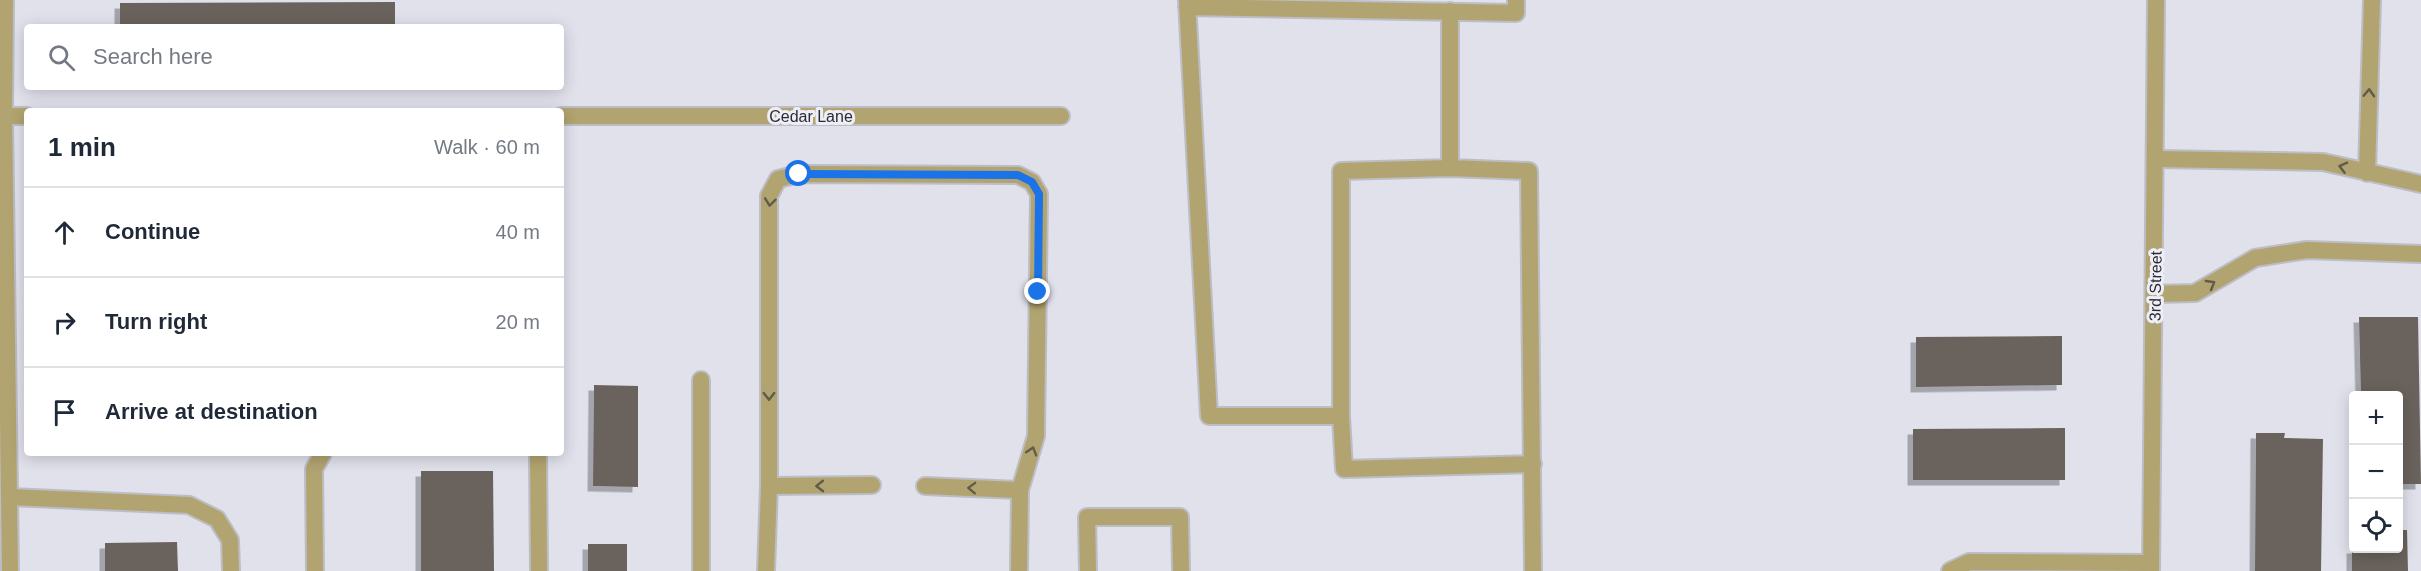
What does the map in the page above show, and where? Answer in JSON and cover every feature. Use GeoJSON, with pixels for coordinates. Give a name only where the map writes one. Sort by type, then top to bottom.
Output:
{"type":"FeatureCollection","features":[{"type":"Feature","properties":{"kind":"street"},"geometry":{"type":"LineString","coordinates":[[5,0],[4,116],[10,571]]}},
{"type":"Feature","properties":{"kind":"street"},"geometry":{"type":"LineString","coordinates":[[1341,416],[1209,416],[1187,4],[1516,13],[1516,0]]}},
{"type":"Feature","properties":{"kind":"street","name":"3rd Street"},"geometry":{"type":"LineString","coordinates":[[2151,567],[2157,159],[2156,0]]}},
{"type":"Feature","properties":{"kind":"street"},"geometry":{"type":"LineString","coordinates":[[2367,173],[2372,0]]}},
{"type":"Feature","properties":{"kind":"street"},"geometry":{"type":"LineString","coordinates":[[1450,11],[1450,168]]}},
{"type":"Feature","properties":{"kind":"street"},"geometry":{"type":"LineString","coordinates":[[4,116],[24,116]]}},
{"type":"Feature","properties":{"kind":"street","name":"Cedar Lane"},"geometry":{"type":"LineString","coordinates":[[564,116],[1061,116]]}},
{"type":"Feature","properties":{"kind":"street"},"geometry":{"type":"LineString","coordinates":[[2157,159],[2323,162],[2421,184]]}},
{"type":"Feature","properties":{"kind":"street"},"geometry":{"type":"LineString","coordinates":[[1533,464],[1344,469],[1341,416],[1341,171],[1450,168],[1529,171],[1533,464],[1533,571]]}},
{"type":"Feature","properties":{"kind":"street"},"geometry":{"type":"LineString","coordinates":[[766,571],[769,486],[769,196],[778,179],[799,174],[1018,175],[1032,182],[1039,194],[1036,436],[1020,490],[1019,571]]}},
{"type":"Feature","properties":{"kind":"street"},"geometry":{"type":"LineString","coordinates":[[2155,294],[2195,293],[2255,258],[2307,250],[2421,254]]}},
{"type":"Feature","properties":{"kind":"street"},"geometry":{"type":"LineString","coordinates":[[701,380],[701,571]]}},
{"type":"Feature","properties":{"kind":"street"},"geometry":{"type":"LineString","coordinates":[[315,571],[314,469],[321,456]]}},
{"type":"Feature","properties":{"kind":"street"},"geometry":{"type":"LineString","coordinates":[[538,456],[539,571]]}},
{"type":"Feature","properties":{"kind":"street"},"geometry":{"type":"LineString","coordinates":[[769,486],[872,485]]}},
{"type":"Feature","properties":{"kind":"street"},"geometry":{"type":"LineString","coordinates":[[925,486],[1020,490]]}},
{"type":"Feature","properties":{"kind":"street"},"geometry":{"type":"LineString","coordinates":[[10,497],[189,505],[217,519],[230,540],[231,571]]}},
{"type":"Feature","properties":{"kind":"street"},"geometry":{"type":"LineString","coordinates":[[1088,571],[1087,517],[1180,517],[1181,571]]}},
{"type":"Feature","properties":{"kind":"street"},"geometry":{"type":"LineString","coordinates":[[1950,571],[1969,562],[2061,568],[2151,567]]}},
{"type":"Feature","properties":{"kind":"building"},"geometry":{"type":"Polygon","coordinates":[[[395,2],[395,24],[120,24],[120,3],[395,2]]]}},
{"type":"Feature","properties":{"kind":"building"},"geometry":{"type":"Polygon","coordinates":[[[2359,317],[2418,317],[2421,484],[2403,484],[2403,391],[2361,391],[2359,317]]]}},
{"type":"Feature","properties":{"kind":"building"},"geometry":{"type":"Polygon","coordinates":[[[2062,336],[2062,385],[1916,387],[1916,337],[2062,336]]]}},
{"type":"Feature","properties":{"kind":"building"},"geometry":{"type":"Polygon","coordinates":[[[594,385],[638,386],[638,487],[593,486],[594,385]]]}},
{"type":"Feature","properties":{"kind":"building"},"geometry":{"type":"Polygon","coordinates":[[[2065,428],[2065,480],[1913,480],[1913,429],[2065,428]]]}},
{"type":"Feature","properties":{"kind":"building"},"geometry":{"type":"Polygon","coordinates":[[[2256,433],[2285,433],[2284,438],[2323,439],[2321,571],[2255,571],[2256,433]]]}},
{"type":"Feature","properties":{"kind":"building"},"geometry":{"type":"Polygon","coordinates":[[[421,471],[493,471],[494,571],[421,571],[421,471]]]}},
{"type":"Feature","properties":{"kind":"building"},"geometry":{"type":"Polygon","coordinates":[[[2403,530],[2407,530],[2408,571],[2352,571],[2352,553],[2403,553],[2403,530]]]}},
{"type":"Feature","properties":{"kind":"building"},"geometry":{"type":"Polygon","coordinates":[[[177,542],[178,571],[105,571],[105,543],[177,542]]]}},
{"type":"Feature","properties":{"kind":"building"},"geometry":{"type":"Polygon","coordinates":[[[588,544],[627,544],[627,571],[588,571],[588,544]]]}},
{"type":"Feature","properties":{"kind":"route"},"geometry":{"type":"LineString","coordinates":[[799,174],[1018,175],[1032,182],[1039,194],[1038,292]]}}]}
